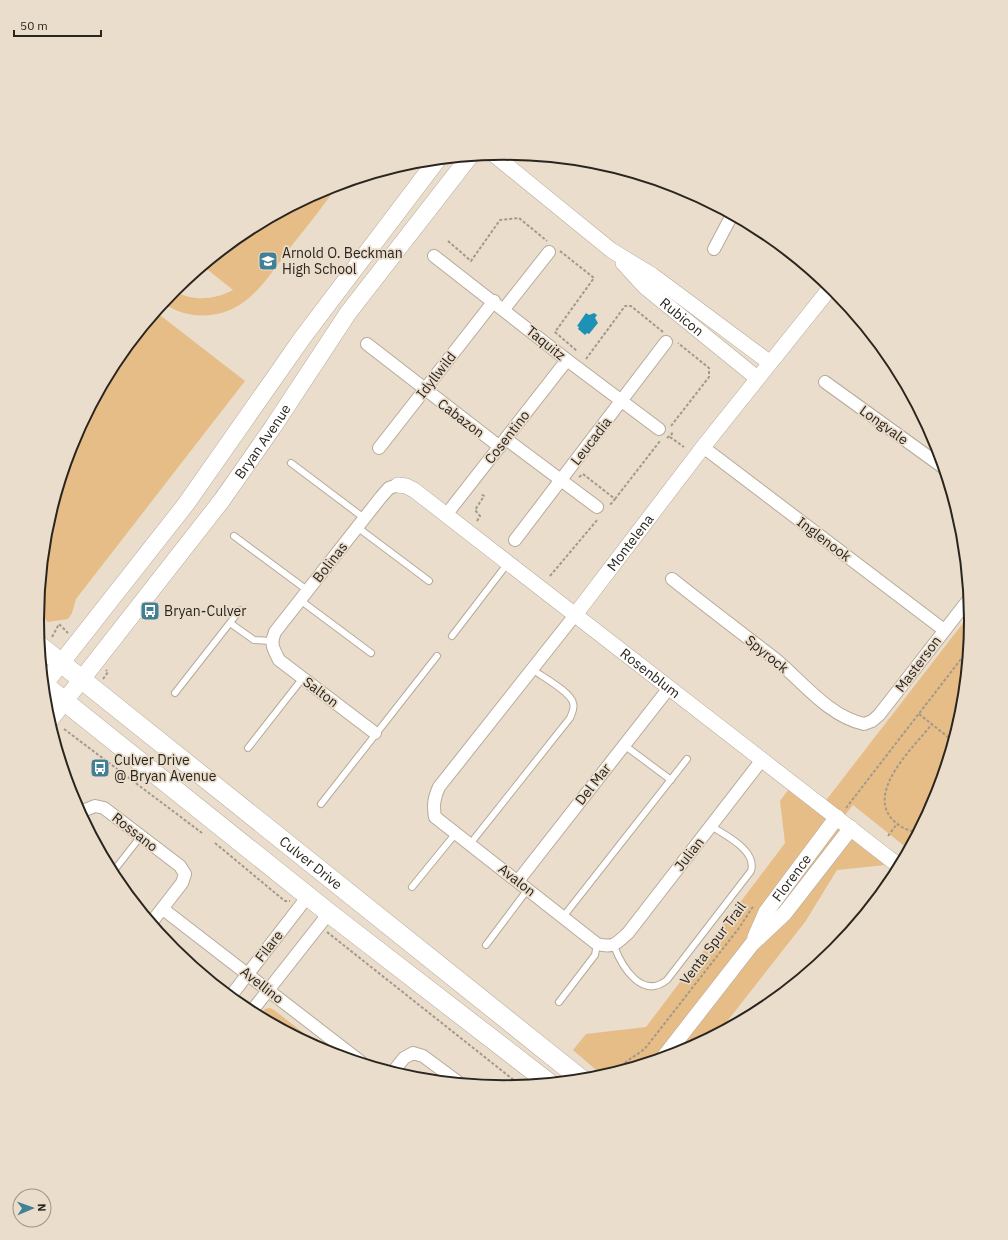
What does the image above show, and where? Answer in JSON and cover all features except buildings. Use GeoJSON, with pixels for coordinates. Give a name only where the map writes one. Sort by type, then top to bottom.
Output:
{"type":"FeatureCollection","features":[{"type":"Feature","properties":{"kind":"main road","name":"Bryan Avenue"},"geometry":{"type":"LineString","coordinates":[[54,715],[222,500],[273,427],[348,313],[465,162]]}},
{"type":"Feature","properties":{"kind":"main road","name":"Bryan Avenue"},"geometry":{"type":"LineString","coordinates":[[48,680],[186,504],[303,337],[433,166]]}},
{"type":"Feature","properties":{"kind":"main road","name":"Culver Drive"},"geometry":{"type":"LineString","coordinates":[[45,650],[575,1074]]}},
{"type":"Feature","properties":{"kind":"main road","name":"Culver Drive"},"geometry":{"type":"LineString","coordinates":[[50,689],[328,913],[543,1078]]}},
{"type":"Feature","properties":{"kind":"street","name":"Rubicon"},"geometry":{"type":"LineString","coordinates":[[501,160],[611,250],[682,297],[769,362]]}},
{"type":"Feature","properties":{"kind":"street"},"geometry":{"type":"LineString","coordinates":[[714,249],[730,220]]}},
{"type":"Feature","properties":{"kind":"street"},"geometry":{"type":"LineString","coordinates":[[504,309],[552,247]]}},
{"type":"Feature","properties":{"kind":"street","name":"Rubicon"},"geometry":{"type":"LineString","coordinates":[[611,250],[644,287],[757,378]]}},
{"type":"Feature","properties":{"kind":"street","name":"Taquitz"},"geometry":{"type":"LineString","coordinates":[[434,256],[663,433]]}},
{"type":"Feature","properties":{"kind":"street","name":"Montelena"},"geometry":{"type":"LineString","coordinates":[[433,800],[439,787],[575,615],[769,362],[826,293]]}},
{"type":"Feature","properties":{"kind":"street","name":"Idyllwild"},"geometry":{"type":"LineString","coordinates":[[379,448],[494,301]]}},
{"type":"Feature","properties":{"kind":"street","name":"Leucadia"},"geometry":{"type":"LineString","coordinates":[[515,540],[622,401],[668,338]]}},
{"type":"Feature","properties":{"kind":"street","name":"Cabazon"},"geometry":{"type":"LineString","coordinates":[[366,344],[425,390],[560,480],[601,512]]}},
{"type":"Feature","properties":{"kind":"street","name":"Cosentino"},"geometry":{"type":"LineString","coordinates":[[446,515],[567,360]]}},
{"type":"Feature","properties":{"kind":"street","name":"Longvale"},"geometry":{"type":"LineString","coordinates":[[825,382],[936,462]]}},
{"type":"Feature","properties":{"kind":"street","name":"Inglenook"},"geometry":{"type":"LineString","coordinates":[[703,447],[944,630]]}},
{"type":"Feature","properties":{"kind":"street","name":"Rosenblum"},"geometry":{"type":"LineString","coordinates":[[398,485],[406,486],[414,490],[761,761],[841,813],[851,828],[894,862]]}},
{"type":"Feature","properties":{"kind":"street","name":"Bolinas"},"geometry":{"type":"LineString","coordinates":[[272,644],[275,632],[356,528],[389,488],[398,485]]}},
{"type":"Feature","properties":{"kind":"street","name":"Spyrock"},"geometry":{"type":"LineString","coordinates":[[672,579],[775,660],[829,707],[842,716],[864,724]]}},
{"type":"Feature","properties":{"kind":"street","name":"Masterson"},"geometry":{"type":"LineString","coordinates":[[864,724],[879,716],[964,606]]}},
{"type":"Feature","properties":{"kind":"street","name":"Salton"},"geometry":{"type":"LineString","coordinates":[[272,644],[279,660],[302,679],[375,733]]}},
{"type":"Feature","properties":{"kind":"street","name":"Del Mar"},"geometry":{"type":"LineString","coordinates":[[518,881],[668,688]]}},
{"type":"Feature","properties":{"kind":"street","name":"Julian"},"geometry":{"type":"LineString","coordinates":[[614,946],[628,933],[761,761]]}},
{"type":"Feature","properties":{"kind":"street","name":"Avalon"},"geometry":{"type":"LineString","coordinates":[[433,800],[435,817],[597,944]]}},
{"type":"Feature","properties":{"kind":"street","name":"Rossano"},"geometry":{"type":"LineString","coordinates":[[85,810],[95,806],[104,808],[180,866],[185,874],[182,883],[162,909]]}},
{"type":"Feature","properties":{"kind":"street","name":"Florence"},"geometry":{"type":"LineString","coordinates":[[752,944],[766,912],[841,813]]}},
{"type":"Feature","properties":{"kind":"street","name":"Florence"},"geometry":{"type":"LineString","coordinates":[[670,1049],[752,944],[785,913],[851,828]]}},
{"type":"Feature","properties":{"kind":"street","name":"Filare"},"geometry":{"type":"LineString","coordinates":[[234,992],[308,896]]}},
{"type":"Feature","properties":{"kind":"street"},"geometry":{"type":"LineString","coordinates":[[154,919],[162,909]]}},
{"type":"Feature","properties":{"kind":"street","name":"Avellino"},"geometry":{"type":"LineString","coordinates":[[162,909],[350,1054]]}},
{"type":"Feature","properties":{"kind":"street","name":"Filare"},"geometry":{"type":"LineString","coordinates":[[255,1006],[328,913]]}},
{"type":"Feature","properties":{"kind":"street"},"geometry":{"type":"LineString","coordinates":[[597,944],[614,946]]}},
{"type":"Feature","properties":{"kind":"street"},"geometry":{"type":"LineString","coordinates":[[397,1067],[404,1058],[413,1053],[423,1056],[451,1077]]}},
{"type":"Feature","properties":{"kind":"lane"},"geometry":{"type":"LineString","coordinates":[[291,463],[364,518]]}},
{"type":"Feature","properties":{"kind":"lane"},"geometry":{"type":"LineString","coordinates":[[356,528],[429,581]]}},
{"type":"Feature","properties":{"kind":"lane"},"geometry":{"type":"LineString","coordinates":[[234,536],[371,653]]}},
{"type":"Feature","properties":{"kind":"lane"},"geometry":{"type":"LineString","coordinates":[[452,636],[508,563]]}},
{"type":"Feature","properties":{"kind":"lane"},"geometry":{"type":"LineString","coordinates":[[175,693],[240,610]]}},
{"type":"Feature","properties":{"kind":"lane"},"geometry":{"type":"LineString","coordinates":[[230,623],[254,640],[272,644]]}},
{"type":"Feature","properties":{"kind":"lane"},"geometry":{"type":"LineString","coordinates":[[321,804],[375,733],[437,656]]}},
{"type":"Feature","properties":{"kind":"lane"},"geometry":{"type":"LineString","coordinates":[[470,844],[570,718],[574,710],[573,702],[569,695],[532,669]]}},
{"type":"Feature","properties":{"kind":"lane"},"geometry":{"type":"LineString","coordinates":[[248,748],[302,679]]}},
{"type":"Feature","properties":{"kind":"lane"},"geometry":{"type":"LineString","coordinates":[[624,745],[671,780]]}},
{"type":"Feature","properties":{"kind":"lane"},"geometry":{"type":"LineString","coordinates":[[563,917],[687,759]]}},
{"type":"Feature","properties":{"kind":"lane"},"geometry":{"type":"LineString","coordinates":[[614,946],[626,970],[644,985],[653,987],[660,985],[667,980],[751,871],[753,864],[748,852],[711,826]]}},
{"type":"Feature","properties":{"kind":"lane"},"geometry":{"type":"LineString","coordinates":[[412,887],[456,833]]}},
{"type":"Feature","properties":{"kind":"lane"},"geometry":{"type":"LineString","coordinates":[[117,867],[141,836]]}},
{"type":"Feature","properties":{"kind":"lane"},"geometry":{"type":"LineString","coordinates":[[486,945],[528,889]]}},
{"type":"Feature","properties":{"kind":"lane"},"geometry":{"type":"LineString","coordinates":[[559,1002],[595,955],[597,944]]}},
{"type":"Feature","properties":{"kind":"path"},"geometry":{"type":"LineString","coordinates":[[448,241],[471,261],[500,220],[519,218],[552,247],[594,278],[555,332],[586,360],[625,306],[632,306],[668,338],[709,368],[709,377],[663,433],[615,499],[601,512],[550,576]]}},
{"type":"Feature","properties":{"kind":"path"},"geometry":{"type":"LineString","coordinates":[[670,437],[684,447]]}},
{"type":"Feature","properties":{"kind":"path"},"geometry":{"type":"LineString","coordinates":[[572,478],[583,474],[615,499]]}},
{"type":"Feature","properties":{"kind":"path"},"geometry":{"type":"LineString","coordinates":[[477,520],[480,516],[475,510],[484,496],[481,494]]}},
{"type":"Feature","properties":{"kind":"path"},"geometry":{"type":"LineString","coordinates":[[841,813],[962,658]]}},
{"type":"Feature","properties":{"kind":"path"},"geometry":{"type":"LineString","coordinates":[[919,714],[949,737]]}},
{"type":"Feature","properties":{"kind":"path"},"geometry":{"type":"LineString","coordinates":[[913,831],[906,830],[888,815],[884,806],[885,787],[893,774],[932,724]]}},
{"type":"Feature","properties":{"kind":"path"},"geometry":{"type":"LineString","coordinates":[[888,836],[897,824]]}},
{"type":"Feature","properties":{"kind":"path","name":"Venta Spur Trail"},"geometry":{"type":"LineString","coordinates":[[625,1063],[642,1052],[647,1046],[739,928],[757,900]]}},
{"type":"Feature","properties":{"kind":"shaded area"},"geometry":{"type":"Polygon","coordinates":[[[332,194],[266,280],[250,297],[240,304],[219,314],[208,315],[185,313],[168,306],[180,294],[195,298],[211,298],[233,290],[207,269],[248,238],[274,222],[301,207],[332,194]]]}},
{"type":"Feature","properties":{"kind":"shaded area"},"geometry":{"type":"Polygon","coordinates":[[[160,315],[245,381],[76,599],[72,613],[68,619],[48,622],[44,619],[48,560],[53,530],[68,472],[91,417],[106,390],[139,340],[160,315]]]}},
{"type":"Feature","properties":{"kind":"shaded area"},"geometry":{"type":"Polygon","coordinates":[[[964,622],[960,680],[948,739],[940,768],[929,796],[917,823],[904,846],[853,805],[836,827],[885,865],[837,870],[805,922],[726,1022],[707,1033],[652,1056],[597,1070],[573,1050],[586,1034],[646,1027],[785,843],[780,801],[788,790],[817,812],[964,622]]]}},
{"type":"Feature","properties":{"kind":"shaded area"},"geometry":{"type":"Polygon","coordinates":[[[270,1008],[274,1010],[307,1036],[263,1011],[270,1008]]]}},
{"type":"Feature","properties":{"kind":"water"},"geometry":{"type":"Polygon","coordinates":[[[586,313],[589,315],[594,313],[597,315],[595,318],[598,323],[589,334],[587,333],[585,335],[578,329],[579,327],[577,326],[586,313]]]}},
{"type":"Feature","properties":{"kind":"place","name":"Arnold O. Beckman High School"},"geometry":{"type":"Point","coordinates":[268,261]}},
{"type":"Feature","properties":{"kind":"place","name":"Bryan-Culver"},"geometry":{"type":"Point","coordinates":[150,611]}},
{"type":"Feature","properties":{"kind":"place","name":"Culver Drive @ Bryan Avenue"},"geometry":{"type":"Point","coordinates":[100,768]}}]}
